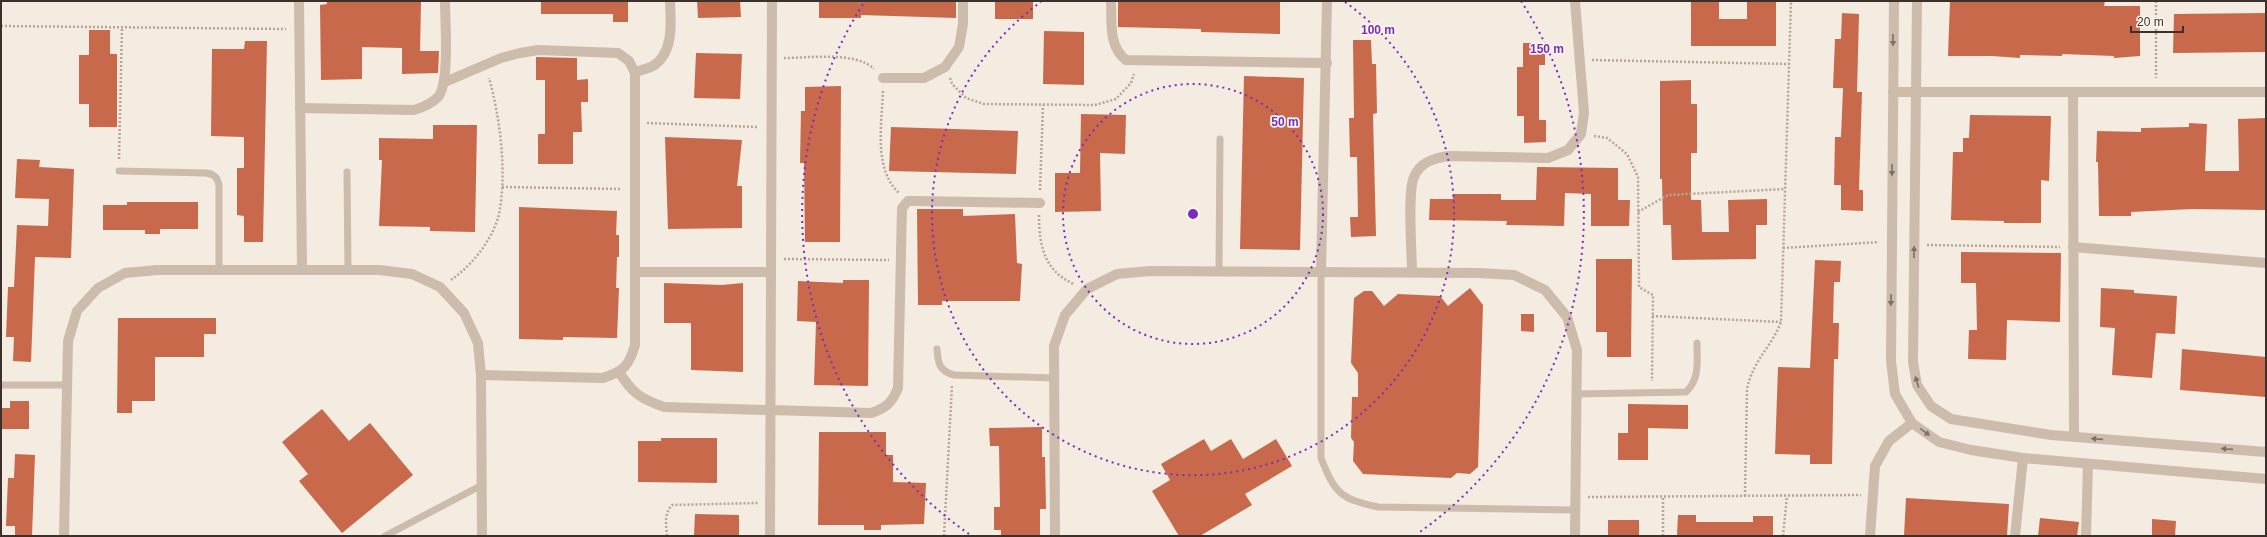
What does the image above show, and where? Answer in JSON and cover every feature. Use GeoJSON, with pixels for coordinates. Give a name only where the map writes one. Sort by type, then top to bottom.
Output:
{"type":"FeatureCollection","features":[{"type":"Feature","properties":{"kind":"street"},"geometry":{"type":"LineString","coordinates":[[299,1],[302,270]]}},
{"type":"Feature","properties":{"kind":"street"},"geometry":{"type":"LineString","coordinates":[[300,108],[414,110],[428,106],[439,96],[445,82],[445,1]]}},
{"type":"Feature","properties":{"kind":"street"},"geometry":{"type":"LineString","coordinates":[[635,73],[653,65],[666,50],[670,30],[670,1]]}},
{"type":"Feature","properties":{"kind":"street"},"geometry":{"type":"LineString","coordinates":[[770,536],[772,1]]}},
{"type":"Feature","properties":{"kind":"street"},"geometry":{"type":"LineString","coordinates":[[883,78],[924,78],[945,67],[959,47],[963,24],[963,1]]}},
{"type":"Feature","properties":{"kind":"street"},"geometry":{"type":"LineString","coordinates":[[1111,1],[1113,43],[1118,53],[1126,60],[1137,62],[1327,64]]}},
{"type":"Feature","properties":{"kind":"street"},"geometry":{"type":"LineString","coordinates":[[1321,272],[1327,64],[1327,1]]}},
{"type":"Feature","properties":{"kind":"street"},"geometry":{"type":"LineString","coordinates":[[1412,272],[1411,191],[1414,177],[1422,165],[1434,158],[1449,156],[1548,158],[1568,150],[1581,134],[1584,113],[1575,1]]}},
{"type":"Feature","properties":{"kind":"street"},"geometry":{"type":"LineString","coordinates":[[1894,1],[1890,361],[1895,394],[1912,423],[1939,442],[1971,450],[2023,458],[2088,465],[2266,479]]}},
{"type":"Feature","properties":{"kind":"street"},"geometry":{"type":"LineString","coordinates":[[1917,1],[1913,362],[1917,386],[1931,406],[1951,419],[2074,437],[2266,452]]}},
{"type":"Feature","properties":{"kind":"street"},"geometry":{"type":"LineString","coordinates":[[445,82],[484,65],[520,52],[538,50],[606,51],[618,53],[629,61],[635,73],[635,345],[630,360],[619,372],[603,378],[480,375]]}},
{"type":"Feature","properties":{"kind":"street"},"geometry":{"type":"LineString","coordinates":[[1893,92],[2266,92]]}},
{"type":"Feature","properties":{"kind":"street"},"geometry":{"type":"LineString","coordinates":[[2073,92],[2074,437]]}},
{"type":"Feature","properties":{"kind":"street"},"geometry":{"type":"LineString","coordinates":[[619,372],[630,389],[635,393],[645,400],[664,407],[871,413],[883,409],[893,400],[898,388],[902,208],[908,202],[1040,203]]}},
{"type":"Feature","properties":{"kind":"street"},"geometry":{"type":"LineString","coordinates":[[2074,247],[2266,263]]}},
{"type":"Feature","properties":{"kind":"street"},"geometry":{"type":"LineString","coordinates":[[64,536],[68,341],[77,312],[98,288],[125,273],[157,270],[379,270],[412,274],[440,287],[464,313],[478,343],[480,375],[482,536]]}},
{"type":"Feature","properties":{"kind":"street"},"geometry":{"type":"LineString","coordinates":[[1055,536],[1054,346],[1065,315],[1087,289],[1117,274],[1150,271],[1412,272],[1514,275],[1545,290],[1567,317],[1577,350],[1575,536]]}},
{"type":"Feature","properties":{"kind":"street"},"geometry":{"type":"LineString","coordinates":[[635,272],[771,272]]}},
{"type":"Feature","properties":{"kind":"street"},"geometry":{"type":"LineString","coordinates":[[1870,536],[1875,466],[1889,441],[1912,423]]}},
{"type":"Feature","properties":{"kind":"street"},"geometry":{"type":"LineString","coordinates":[[2015,536],[2023,458]]}},
{"type":"Feature","properties":{"kind":"street"},"geometry":{"type":"LineString","coordinates":[[2086,536],[2088,465]]}},
{"type":"Feature","properties":{"kind":"lane"},"geometry":{"type":"LineString","coordinates":[[1219,272],[1220,139]]}},
{"type":"Feature","properties":{"kind":"lane"},"geometry":{"type":"LineString","coordinates":[[119,171],[206,173],[212,174],[217,178],[219,184],[219,270]]}},
{"type":"Feature","properties":{"kind":"lane"},"geometry":{"type":"LineString","coordinates":[[348,172],[348,270]]}},
{"type":"Feature","properties":{"kind":"lane"},"geometry":{"type":"LineString","coordinates":[[1321,272],[1321,458],[1331,484],[1352,502],[1378,507],[1575,510]]}},
{"type":"Feature","properties":{"kind":"lane"},"geometry":{"type":"LineString","coordinates":[[1576,394],[1686,392],[1694,385],[1697,375],[1697,343]]}},
{"type":"Feature","properties":{"kind":"lane"},"geometry":{"type":"LineString","coordinates":[[937,349],[938,362],[941,369],[954,375],[1055,378]]}},
{"type":"Feature","properties":{"kind":"lane"},"geometry":{"type":"LineString","coordinates":[[1,385],[67,385]]}},
{"type":"Feature","properties":{"kind":"lane"},"geometry":{"type":"LineString","coordinates":[[385,536],[482,485]]}},
{"type":"Feature","properties":{"kind":"path"},"geometry":{"type":"LineString","coordinates":[[1745,496],[1749,382],[1757,361],[1775,337],[1781,322],[1791,1]]}},
{"type":"Feature","properties":{"kind":"path"},"geometry":{"type":"LineString","coordinates":[[2156,1],[2156,92]]}},
{"type":"Feature","properties":{"kind":"path"},"geometry":{"type":"LineString","coordinates":[[1,26],[299,30]]}},
{"type":"Feature","properties":{"kind":"path"},"geometry":{"type":"LineString","coordinates":[[119,171],[122,27]]}},
{"type":"Feature","properties":{"kind":"path"},"geometry":{"type":"LineString","coordinates":[[772,58],[842,58],[857,60],[872,67],[883,78],[882,154],[885,172],[894,188],[908,202]]}},
{"type":"Feature","properties":{"kind":"path"},"geometry":{"type":"LineString","coordinates":[[1580,60],[1789,64]]}},
{"type":"Feature","properties":{"kind":"path"},"geometry":{"type":"LineString","coordinates":[[945,67],[952,84],[966,98],[984,104],[1095,105],[1116,99],[1131,83],[1137,62]]}},
{"type":"Feature","properties":{"kind":"path"},"geometry":{"type":"LineString","coordinates":[[440,287],[466,269],[485,246],[498,218],[502,187],[501,147],[498,119],[484,65]]}},
{"type":"Feature","properties":{"kind":"path"},"geometry":{"type":"LineString","coordinates":[[635,123],[771,127]]}},
{"type":"Feature","properties":{"kind":"path"},"geometry":{"type":"LineString","coordinates":[[1581,134],[1607,138],[1627,154],[1638,177],[1639,287],[1653,295],[1652,393]]}},
{"type":"Feature","properties":{"kind":"path"},"geometry":{"type":"LineString","coordinates":[[502,187],[635,189]]}},
{"type":"Feature","properties":{"kind":"path"},"geometry":{"type":"LineString","coordinates":[[1638,212],[1668,195],[1785,189]]}},
{"type":"Feature","properties":{"kind":"path"},"geometry":{"type":"LineString","coordinates":[[1783,248],[1892,242]]}},
{"type":"Feature","properties":{"kind":"path"},"geometry":{"type":"LineString","coordinates":[[1914,245],[2074,247]]}},
{"type":"Feature","properties":{"kind":"path"},"geometry":{"type":"LineString","coordinates":[[771,259],[900,260]]}},
{"type":"Feature","properties":{"kind":"path"},"geometry":{"type":"LineString","coordinates":[[1652,316],[1781,322]]}},
{"type":"Feature","properties":{"kind":"path"},"geometry":{"type":"LineString","coordinates":[[944,536],[950,400],[954,375]]}},
{"type":"Feature","properties":{"kind":"path"},"geometry":{"type":"LineString","coordinates":[[1575,497],[1872,495]]}},
{"type":"Feature","properties":{"kind":"path"},"geometry":{"type":"LineString","coordinates":[[1783,536],[1787,496]]}},
{"type":"Feature","properties":{"kind":"path"},"geometry":{"type":"LineString","coordinates":[[1662,536],[1663,497]]}},
{"type":"Feature","properties":{"kind":"path"},"geometry":{"type":"LineString","coordinates":[[667,536],[666,516],[667,510],[672,505],[770,503]]}},
{"type":"Feature","properties":{"kind":"building"},"geometry":{"type":"Polygon","coordinates":[[[327,1],[421,2],[420,51],[439,51],[438,73],[402,74],[402,48],[362,47],[362,79],[321,80],[320,5],[327,4],[327,1]]]}},
{"type":"Feature","properties":{"kind":"building"},"geometry":{"type":"Polygon","coordinates":[[[541,1],[628,1],[628,22],[613,22],[613,14],[541,14],[541,1]]]}},
{"type":"Feature","properties":{"kind":"building"},"geometry":{"type":"Polygon","coordinates":[[[697,1],[740,1],[741,17],[698,18],[697,1]]]}},
{"type":"Feature","properties":{"kind":"building"},"geometry":{"type":"Polygon","coordinates":[[[819,1],[956,1],[956,18],[861,15],[861,18],[819,18],[819,1]]]}},
{"type":"Feature","properties":{"kind":"building"},"geometry":{"type":"Polygon","coordinates":[[[995,1],[1033,1],[1033,19],[995,19],[995,1]]]}},
{"type":"Feature","properties":{"kind":"building"},"geometry":{"type":"Polygon","coordinates":[[[1118,1],[1280,1],[1280,34],[1201,32],[1201,29],[1118,27],[1118,1]]]}},
{"type":"Feature","properties":{"kind":"building"},"geometry":{"type":"Polygon","coordinates":[[[1691,1],[1719,1],[1719,19],[1747,19],[1747,1],[1776,1],[1776,46],[1691,46],[1691,1]]]}},
{"type":"Feature","properties":{"kind":"building"},"geometry":{"type":"Polygon","coordinates":[[[1950,1],[2105,1],[2104,6],[2140,6],[2140,56],[2114,58],[2114,56],[2062,54],[2062,56],[2020,55],[2020,58],[1992,56],[1948,56],[1950,1]]]}},
{"type":"Feature","properties":{"kind":"building"},"geometry":{"type":"Polygon","coordinates":[[[1842,13],[1859,14],[1857,92],[1862,92],[1859,190],[1863,190],[1863,211],[1841,210],[1841,185],[1834,185],[1835,137],[1841,137],[1843,88],[1833,88],[1835,39],[1841,39],[1842,13]]]}},
{"type":"Feature","properties":{"kind":"building"},"geometry":{"type":"Polygon","coordinates":[[[2266,13],[2266,52],[2173,53],[2174,14],[2266,13]]]}},
{"type":"Feature","properties":{"kind":"building"},"geometry":{"type":"Polygon","coordinates":[[[89,30],[110,30],[110,54],[117,54],[117,127],[89,127],[89,104],[79,104],[79,55],[89,55],[89,30]]]}},
{"type":"Feature","properties":{"kind":"building"},"geometry":{"type":"Polygon","coordinates":[[[1044,31],[1084,32],[1084,85],[1043,84],[1044,31]]]}},
{"type":"Feature","properties":{"kind":"building"},"geometry":{"type":"Polygon","coordinates":[[[1353,40],[1371,40],[1372,64],[1376,64],[1377,113],[1373,114],[1376,236],[1351,237],[1350,217],[1358,217],[1357,157],[1350,157],[1349,118],[1354,118],[1353,40]]]}},
{"type":"Feature","properties":{"kind":"building"},"geometry":{"type":"Polygon","coordinates":[[[245,41],[267,41],[263,242],[244,242],[244,216],[237,215],[237,168],[244,168],[244,137],[211,136],[212,49],[244,49],[245,41]]]}},
{"type":"Feature","properties":{"kind":"building"},"geometry":{"type":"Polygon","coordinates":[[[1523,43],[1545,43],[1545,65],[1539,65],[1539,120],[1546,120],[1546,142],[1524,143],[1524,116],[1517,116],[1517,67],[1523,67],[1523,43]]]}},
{"type":"Feature","properties":{"kind":"building"},"geometry":{"type":"Polygon","coordinates":[[[696,53],[742,54],[740,99],[694,98],[696,53]]]}},
{"type":"Feature","properties":{"kind":"building"},"geometry":{"type":"Polygon","coordinates":[[[536,57],[577,58],[577,80],[588,79],[588,102],[581,102],[582,132],[573,132],[573,164],[538,164],[538,134],[545,134],[545,80],[536,80],[536,57]]]}},
{"type":"Feature","properties":{"kind":"building"},"geometry":{"type":"Polygon","coordinates":[[[1244,76],[1304,78],[1300,250],[1240,249],[1244,76]]]}},
{"type":"Feature","properties":{"kind":"building"},"geometry":{"type":"Polygon","coordinates":[[[1691,80],[1691,104],[1697,104],[1697,153],[1691,153],[1691,200],[1701,200],[1702,232],[1729,232],[1728,200],[1767,199],[1767,225],[1756,225],[1756,259],[1672,260],[1671,225],[1663,225],[1662,179],[1660,179],[1660,81],[1691,80]]]}},
{"type":"Feature","properties":{"kind":"building"},"geometry":{"type":"Polygon","coordinates":[[[841,86],[840,242],[805,242],[804,163],[800,163],[801,111],[805,111],[805,87],[841,86]]]}},
{"type":"Feature","properties":{"kind":"building"},"geometry":{"type":"Polygon","coordinates":[[[1081,114],[1126,115],[1125,154],[1100,153],[1101,211],[1055,212],[1055,173],[1080,173],[1081,114]]]}},
{"type":"Feature","properties":{"kind":"building"},"geometry":{"type":"Polygon","coordinates":[[[1970,115],[2051,116],[2049,181],[2041,180],[2041,223],[2004,223],[2004,221],[1951,220],[1953,152],[1963,152],[1963,138],[1969,138],[1970,115]]]}},
{"type":"Feature","properties":{"kind":"building"},"geometry":{"type":"Polygon","coordinates":[[[2266,118],[2266,210],[2192,209],[2131,212],[2131,216],[2099,216],[2098,162],[2096,162],[2097,131],[2141,132],[2141,128],[2189,127],[2189,123],[2207,124],[2205,171],[2239,171],[2238,119],[2266,118]]]}},
{"type":"Feature","properties":{"kind":"building"},"geometry":{"type":"Polygon","coordinates":[[[433,125],[477,125],[475,232],[430,231],[430,227],[379,226],[382,160],[379,160],[379,138],[433,139],[433,125]]]}},
{"type":"Feature","properties":{"kind":"building"},"geometry":{"type":"Polygon","coordinates":[[[891,127],[1018,131],[1016,174],[889,171],[891,127]]]}},
{"type":"Feature","properties":{"kind":"building"},"geometry":{"type":"Polygon","coordinates":[[[665,137],[742,140],[737,186],[742,186],[742,228],[668,229],[665,137]]]}},
{"type":"Feature","properties":{"kind":"building"},"geometry":{"type":"Polygon","coordinates":[[[17,159],[40,160],[39,167],[74,169],[71,258],[35,257],[31,362],[13,361],[14,337],[6,337],[8,287],[14,287],[17,225],[48,226],[49,199],[15,198],[17,159]]]}},
{"type":"Feature","properties":{"kind":"building"},"geometry":{"type":"Polygon","coordinates":[[[1537,167],[1618,168],[1618,200],[1630,200],[1629,226],[1591,226],[1591,194],[1565,193],[1564,226],[1506,225],[1507,221],[1429,220],[1430,199],[1453,199],[1453,194],[1501,194],[1501,200],[1536,200],[1537,167]]]}},
{"type":"Feature","properties":{"kind":"building"},"geometry":{"type":"Polygon","coordinates":[[[127,202],[198,202],[198,229],[160,229],[160,234],[145,234],[145,230],[103,230],[103,205],[127,205],[127,202]]]}},
{"type":"Feature","properties":{"kind":"building"},"geometry":{"type":"Polygon","coordinates":[[[519,207],[617,211],[616,235],[619,235],[619,257],[617,257],[616,288],[619,288],[617,338],[563,337],[563,340],[519,339],[519,207]]]}},
{"type":"Feature","properties":{"kind":"building"},"geometry":{"type":"Polygon","coordinates":[[[917,209],[963,209],[963,216],[1015,214],[1017,263],[1022,264],[1020,301],[942,301],[942,305],[918,305],[917,209]]]}},
{"type":"Feature","properties":{"kind":"building"},"geometry":{"type":"Polygon","coordinates":[[[1961,252],[2061,253],[2060,322],[2007,320],[2006,360],[1968,359],[1969,330],[1977,330],[1976,283],[1961,283],[1961,252]]]}},
{"type":"Feature","properties":{"kind":"building"},"geometry":{"type":"Polygon","coordinates":[[[1596,259],[1632,259],[1631,357],[1607,357],[1607,332],[1596,332],[1596,259]]]}},
{"type":"Feature","properties":{"kind":"building"},"geometry":{"type":"Polygon","coordinates":[[[1815,260],[1841,261],[1840,282],[1834,282],[1833,323],[1839,323],[1838,359],[1834,359],[1832,464],[1810,464],[1810,455],[1775,454],[1778,367],[1810,368],[1815,260]]]}},
{"type":"Feature","properties":{"kind":"building"},"geometry":{"type":"Polygon","coordinates":[[[843,280],[869,280],[868,386],[814,385],[816,322],[797,321],[798,281],[843,283],[843,280]]]}},
{"type":"Feature","properties":{"kind":"building"},"geometry":{"type":"Polygon","coordinates":[[[664,283],[722,285],[743,283],[743,372],[691,370],[691,323],[664,323],[664,283]]]}},
{"type":"Feature","properties":{"kind":"building"},"geometry":{"type":"Polygon","coordinates":[[[1470,288],[1483,305],[1478,467],[1470,474],[1457,473],[1451,478],[1363,474],[1353,461],[1354,442],[1351,438],[1352,397],[1358,397],[1358,373],[1351,363],[1354,298],[1364,291],[1372,291],[1384,306],[1398,294],[1440,296],[1448,306],[1470,288]]]}},
{"type":"Feature","properties":{"kind":"building"},"geometry":{"type":"Polygon","coordinates":[[[2101,288],[2134,290],[2134,293],[2177,296],[2175,334],[2156,333],[2152,378],[2112,375],[2115,328],[2100,327],[2101,288]]]}},
{"type":"Feature","properties":{"kind":"building"},"geometry":{"type":"Polygon","coordinates":[[[1521,314],[1534,314],[1534,332],[1521,331],[1521,314]]]}},
{"type":"Feature","properties":{"kind":"building"},"geometry":{"type":"Polygon","coordinates":[[[118,318],[216,318],[216,334],[204,334],[204,357],[155,357],[155,401],[132,401],[132,413],[117,413],[118,318]]]}},
{"type":"Feature","properties":{"kind":"building"},"geometry":{"type":"Polygon","coordinates":[[[2182,349],[2266,357],[2266,397],[2180,390],[2182,349]]]}},
{"type":"Feature","properties":{"kind":"building"},"geometry":{"type":"Polygon","coordinates":[[[10,401],[29,401],[29,429],[1,429],[1,408],[10,408],[10,401]]]}},
{"type":"Feature","properties":{"kind":"building"},"geometry":{"type":"Polygon","coordinates":[[[1628,404],[1688,405],[1688,429],[1648,428],[1648,460],[1618,460],[1618,433],[1628,433],[1628,404]]]}},
{"type":"Feature","properties":{"kind":"building"},"geometry":{"type":"Polygon","coordinates":[[[322,409],[349,441],[370,423],[413,475],[342,533],[299,481],[308,474],[282,442],[322,409]]]}},
{"type":"Feature","properties":{"kind":"building"},"geometry":{"type":"Polygon","coordinates":[[[1042,427],[1042,457],[1045,457],[1046,509],[1040,509],[1040,536],[1001,536],[1001,530],[994,530],[994,507],[1000,507],[999,446],[990,446],[989,428],[1042,427]]]}},
{"type":"Feature","properties":{"kind":"building"},"geometry":{"type":"Polygon","coordinates":[[[819,432],[886,432],[886,455],[893,455],[893,482],[926,483],[924,524],[881,525],[881,530],[864,530],[864,525],[818,525],[819,432]]]}},
{"type":"Feature","properties":{"kind":"building"},"geometry":{"type":"Polygon","coordinates":[[[661,438],[717,438],[717,483],[638,482],[638,441],[661,441],[661,438]]]}},
{"type":"Feature","properties":{"kind":"building"},"geometry":{"type":"Polygon","coordinates":[[[1204,439],[1211,451],[1231,439],[1243,459],[1276,439],[1292,466],[1245,494],[1252,505],[1200,536],[1179,536],[1152,491],[1170,480],[1161,464],[1204,439]]]}},
{"type":"Feature","properties":{"kind":"building"},"geometry":{"type":"Polygon","coordinates":[[[15,454],[35,455],[32,536],[15,536],[15,526],[6,526],[8,478],[14,478],[15,454]]]}},
{"type":"Feature","properties":{"kind":"building"},"geometry":{"type":"Polygon","coordinates":[[[1906,498],[2009,504],[2007,536],[1904,536],[1906,498]]]}},
{"type":"Feature","properties":{"kind":"building"},"geometry":{"type":"Polygon","coordinates":[[[695,514],[739,515],[739,536],[694,536],[695,514]]]}},
{"type":"Feature","properties":{"kind":"building"},"geometry":{"type":"Polygon","coordinates":[[[1678,515],[1696,515],[1696,522],[1753,522],[1753,516],[1773,516],[1773,536],[1677,536],[1678,515]]]}},
{"type":"Feature","properties":{"kind":"building"},"geometry":{"type":"Polygon","coordinates":[[[2040,518],[2079,522],[2077,536],[2038,536],[2040,518]]]}},
{"type":"Feature","properties":{"kind":"building"},"geometry":{"type":"Polygon","coordinates":[[[2152,519],[2176,521],[2175,536],[2152,536],[2152,519]]]}},
{"type":"Feature","properties":{"kind":"building"},"geometry":{"type":"Polygon","coordinates":[[[1608,520],[1639,520],[1639,536],[1608,536],[1608,520]]]}}]}
